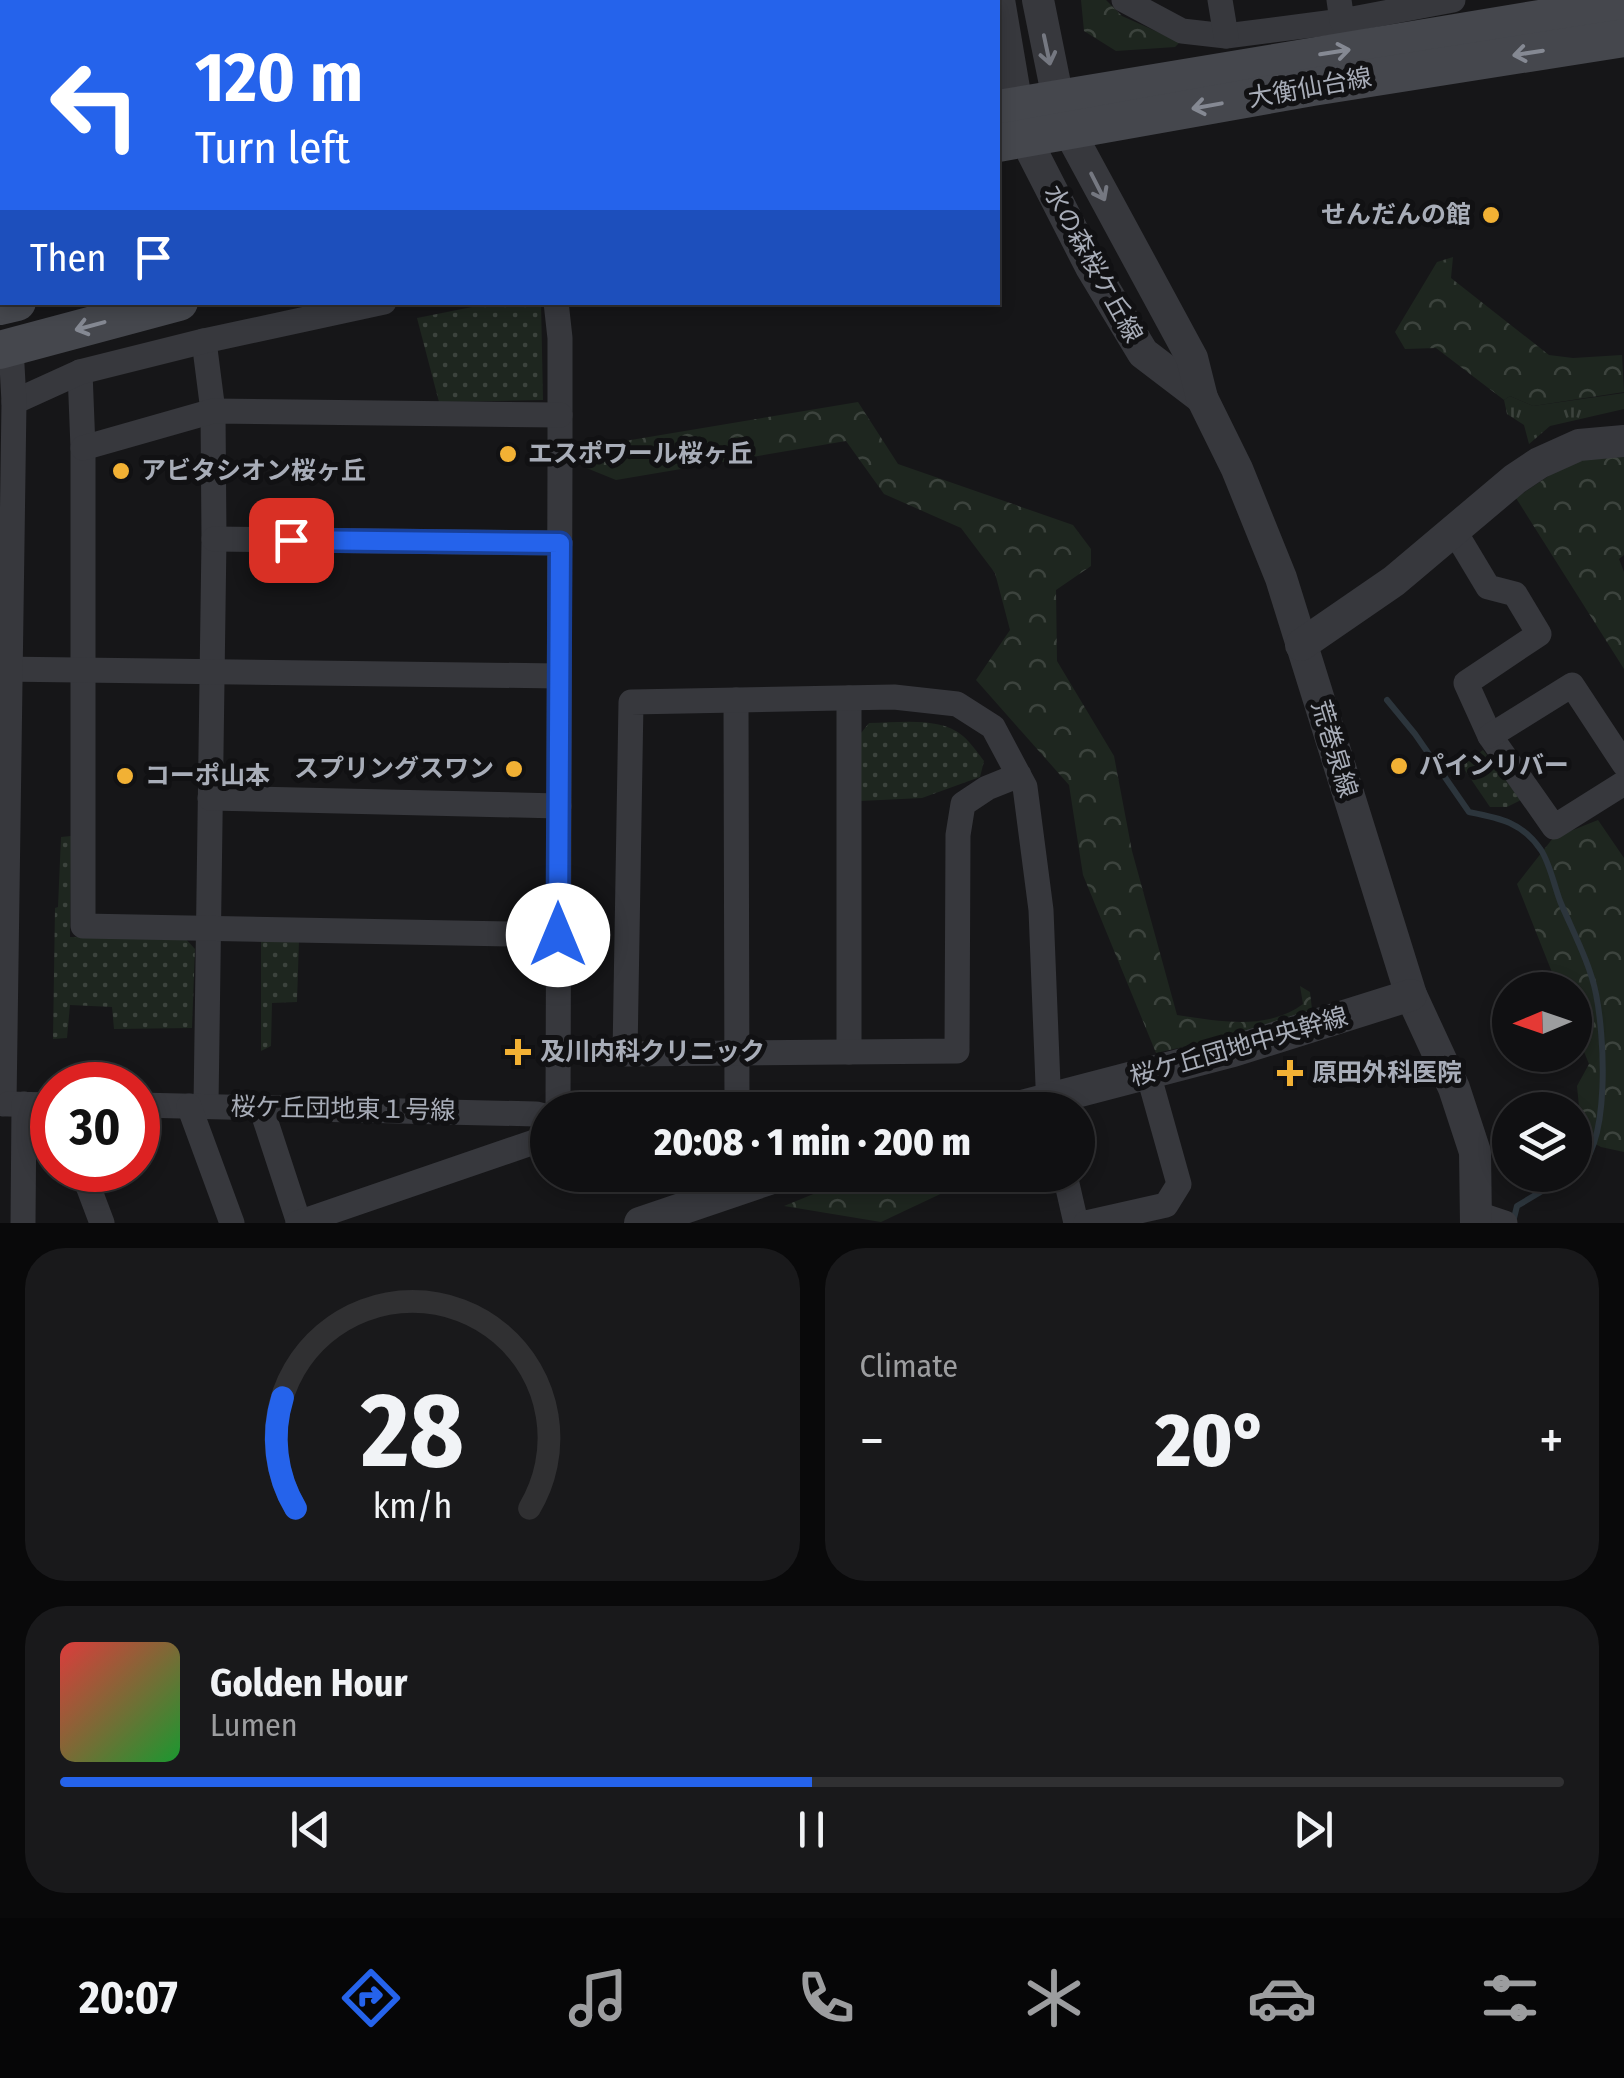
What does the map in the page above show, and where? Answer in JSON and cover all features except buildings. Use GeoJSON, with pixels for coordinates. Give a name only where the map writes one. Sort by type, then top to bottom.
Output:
{"type":"FeatureCollection","features":[{"type":"Feature","properties":{"kind":"main road","name":"大衡仙台線"},"geometry":{"type":"LineString","coordinates":[[1009,124],[1624,5]]}},
{"type":"Feature","properties":{"kind":"main road","name":"大衡仙台線"},"geometry":{"type":"LineString","coordinates":[[1063,115],[1312,87],[1624,38]]}},
{"type":"Feature","properties":{"kind":"main road"},"geometry":{"type":"LineString","coordinates":[[5,349],[169,305]]}},
{"type":"Feature","properties":{"kind":"street","name":"水の森桜ケ丘線"},"geometry":{"type":"LineString","coordinates":[[1038,0],[1063,115],[1192,358],[1202,398],[1237,469],[1274,560],[1301,645]]}},
{"type":"Feature","properties":{"kind":"street"},"geometry":{"type":"LineString","coordinates":[[1124,0],[1182,31],[1226,36],[1341,10],[1453,0]]}},
{"type":"Feature","properties":{"kind":"street"},"geometry":{"type":"LineString","coordinates":[[1220,0],[1226,36]]}},
{"type":"Feature","properties":{"kind":"street","name":"水の森桜ケ丘線"},"geometry":{"type":"LineString","coordinates":[[1000,12],[1009,124],[1142,354],[1202,398]]}},
{"type":"Feature","properties":{"kind":"street"},"geometry":{"type":"LineString","coordinates":[[14,402],[80,372],[204,340],[370,305]]}},
{"type":"Feature","properties":{"kind":"street"},"geometry":{"type":"LineString","coordinates":[[556,305],[560,338],[558,1092]]}},
{"type":"Feature","properties":{"kind":"street"},"geometry":{"type":"LineString","coordinates":[[204,340],[213,411],[214,539],[209,928],[198,1106],[232,1223]]}},
{"type":"Feature","properties":{"kind":"street"},"geometry":{"type":"LineString","coordinates":[[5,349],[14,402],[5,669],[9,1104],[23,1223]]}},
{"type":"Feature","properties":{"kind":"street"},"geometry":{"type":"LineString","coordinates":[[80,372],[82,926],[558,935]]}},
{"type":"Feature","properties":{"kind":"street"},"geometry":{"type":"LineString","coordinates":[[83,448],[213,411],[560,415]]}},
{"type":"Feature","properties":{"kind":"street"},"geometry":{"type":"LineString","coordinates":[[1301,645],[1394,581],[1514,479],[1539,463],[1579,445],[1624,441]]}},
{"type":"Feature","properties":{"kind":"street"},"geometry":{"type":"LineString","coordinates":[[1455,532],[1488,587],[1515,594],[1539,634],[1466,684],[1490,736],[1554,827],[1624,783]]}},
{"type":"Feature","properties":{"kind":"street"},"geometry":{"type":"LineString","coordinates":[[214,539],[560,543]]}},
{"type":"Feature","properties":{"kind":"street","name":"荒巻泉線"},"geometry":{"type":"LineString","coordinates":[[1301,645],[1411,996],[1454,1088],[1475,1152],[1490,1220]]}},
{"type":"Feature","properties":{"kind":"street"},"geometry":{"type":"LineString","coordinates":[[5,669],[560,676]]}},
{"type":"Feature","properties":{"kind":"street"},"geometry":{"type":"LineString","coordinates":[[1490,736],[1572,684],[1624,764]]}},
{"type":"Feature","properties":{"kind":"street"},"geometry":{"type":"LineString","coordinates":[[1019,775],[987,788],[963,804],[958,835],[957,1051],[625,1054],[631,702],[894,697],[957,704],[992,727],[1019,775],[1025,787],[1042,910],[1048,1092]]}},
{"type":"Feature","properties":{"kind":"street"},"geometry":{"type":"LineString","coordinates":[[849,698],[850,1052]]}},
{"type":"Feature","properties":{"kind":"street"},"geometry":{"type":"LineString","coordinates":[[736,700],[737,1092]]}},
{"type":"Feature","properties":{"kind":"street"},"geometry":{"type":"LineString","coordinates":[[210,798],[559,806]]}},
{"type":"Feature","properties":{"kind":"street","name":"桜ケ丘団地中央幹線"},"geometry":{"type":"LineString","coordinates":[[1089,1092],[1411,996]]}},
{"type":"Feature","properties":{"kind":"street"},"geometry":{"type":"LineString","coordinates":[[1086,1223],[1166,1205],[1179,1184],[1148,1073]]}},
{"type":"Feature","properties":{"kind":"street","name":"桜ケ丘団地東１号線"},"geometry":{"type":"LineString","coordinates":[[160,1106],[530,1114]]}},
{"type":"Feature","properties":{"kind":"street"},"geometry":{"type":"LineString","coordinates":[[261,1108],[299,1223],[530,1143]]}},
{"type":"Feature","properties":{"kind":"street"},"geometry":{"type":"LineString","coordinates":[[90,1192],[102,1223]]}},
{"type":"Feature","properties":{"kind":"street"},"geometry":{"type":"LineString","coordinates":[[640,1223],[731,1192]]}},
{"type":"Feature","properties":{"kind":"street"},"geometry":{"type":"LineString","coordinates":[[1069,1192],[1076,1223]]}},
{"type":"Feature","properties":{"kind":"green space"},"geometry":{"type":"Polygon","coordinates":[[[1081,0],[1106,0],[1122,16],[1180,42],[1175,47],[1116,51],[1084,31],[1081,0]]]}},
{"type":"Feature","properties":{"kind":"green space"},"geometry":{"type":"Polygon","coordinates":[[[1453,257],[1451,278],[1549,355],[1622,355],[1624,392],[1533,406],[1510,396],[1504,400],[1436,348],[1405,349],[1395,332],[1437,262],[1453,257]]]}},
{"type":"Feature","properties":{"kind":"green space"},"geometry":{"type":"Polygon","coordinates":[[[482,305],[541,305],[543,400],[439,402],[417,318],[482,305]]]}},
{"type":"Feature","properties":{"kind":"green space"},"geometry":{"type":"Polygon","coordinates":[[[1624,393],[1624,409],[1550,426],[1529,444],[1524,425],[1507,414],[1504,400],[1510,396],[1533,406],[1624,393]]]}},
{"type":"Feature","properties":{"kind":"green space"},"geometry":{"type":"Polygon","coordinates":[[[858,402],[898,464],[1073,525],[1091,549],[1091,566],[1056,590],[1057,661],[1114,756],[1132,851],[1177,1015],[1242,1022],[1274,1018],[1303,1004],[1300,986],[1310,992],[1313,1018],[1156,1053],[1083,875],[1069,785],[976,680],[1010,630],[995,573],[961,528],[884,494],[846,441],[616,480],[584,467],[583,448],[858,402]]]}},
{"type":"Feature","properties":{"kind":"green space"},"geometry":{"type":"Polygon","coordinates":[[[1624,452],[1624,555],[1619,559],[1624,572],[1624,669],[1516,498],[1574,459],[1624,452]]]}},
{"type":"Feature","properties":{"kind":"green space"},"geometry":{"type":"Polygon","coordinates":[[[918,722],[954,730],[984,761],[980,777],[922,798],[860,801],[861,733],[869,723],[918,722]]]}},
{"type":"Feature","properties":{"kind":"green space"},"geometry":{"type":"Polygon","coordinates":[[[1483,750],[1521,800],[1507,807],[1490,807],[1462,766],[1483,750]]]}},
{"type":"Feature","properties":{"kind":"green space"},"geometry":{"type":"Polygon","coordinates":[[[1598,820],[1624,858],[1624,1152],[1592,1142],[1592,1092],[1578,1092],[1585,1072],[1592,1072],[1592,972],[1552,972],[1517,884],[1553,838],[1598,820]]]}},
{"type":"Feature","properties":{"kind":"green space"},"geometry":{"type":"Polygon","coordinates":[[[71,836],[70,937],[183,936],[195,949],[192,1028],[114,1029],[112,1007],[70,1005],[67,1038],[53,1039],[55,908],[61,837],[71,836]]]}},
{"type":"Feature","properties":{"kind":"green space"},"geometry":{"type":"Polygon","coordinates":[[[299,940],[297,1002],[272,1003],[271,1046],[261,1051],[261,941],[299,940]]]}},
{"type":"Feature","properties":{"kind":"green space"},"geometry":{"type":"Polygon","coordinates":[[[818,1192],[945,1192],[881,1222],[784,1206],[818,1192]]]}},
{"type":"Feature","properties":{"kind":"waterway"},"geometry":{"type":"LineString","coordinates":[[1387,700],[1469,812],[1518,827],[1534,841],[1547,862],[1596,994],[1603,1061],[1600,1115],[1592,1146]]}},
{"type":"Feature","properties":{"kind":"waterway"},"geometry":{"type":"LineString","coordinates":[[1513,1222],[1517,1206],[1540,1192]]}},
{"type":"Feature","properties":{"kind":"place","name":"せんだんの館"},"geometry":{"type":"Point","coordinates":[1491,215]}},
{"type":"Feature","properties":{"kind":"place","name":"エスポワール桜ヶ丘"},"geometry":{"type":"Point","coordinates":[508,454]}},
{"type":"Feature","properties":{"kind":"place","name":"アビタシオン桜ヶ丘"},"geometry":{"type":"Point","coordinates":[121,471]}},
{"type":"Feature","properties":{"kind":"place","name":"パインリバー"},"geometry":{"type":"Point","coordinates":[1399,766]}},
{"type":"Feature","properties":{"kind":"place","name":"スプリングスワン"},"geometry":{"type":"Point","coordinates":[514,769]}},
{"type":"Feature","properties":{"kind":"place","name":"コーポ山本"},"geometry":{"type":"Point","coordinates":[125,776]}},
{"type":"Feature","properties":{"kind":"place","name":"及川内科クリニック"},"geometry":{"type":"Point","coordinates":[518,1052]}},
{"type":"Feature","properties":{"kind":"place","name":"原田外科医院"},"geometry":{"type":"Point","coordinates":[1290,1073]}},
{"type":"Feature","properties":{"kind":"route"},"geometry":{"type":"LineString","coordinates":[[291,540],[560,543],[558,935]]}}]}
